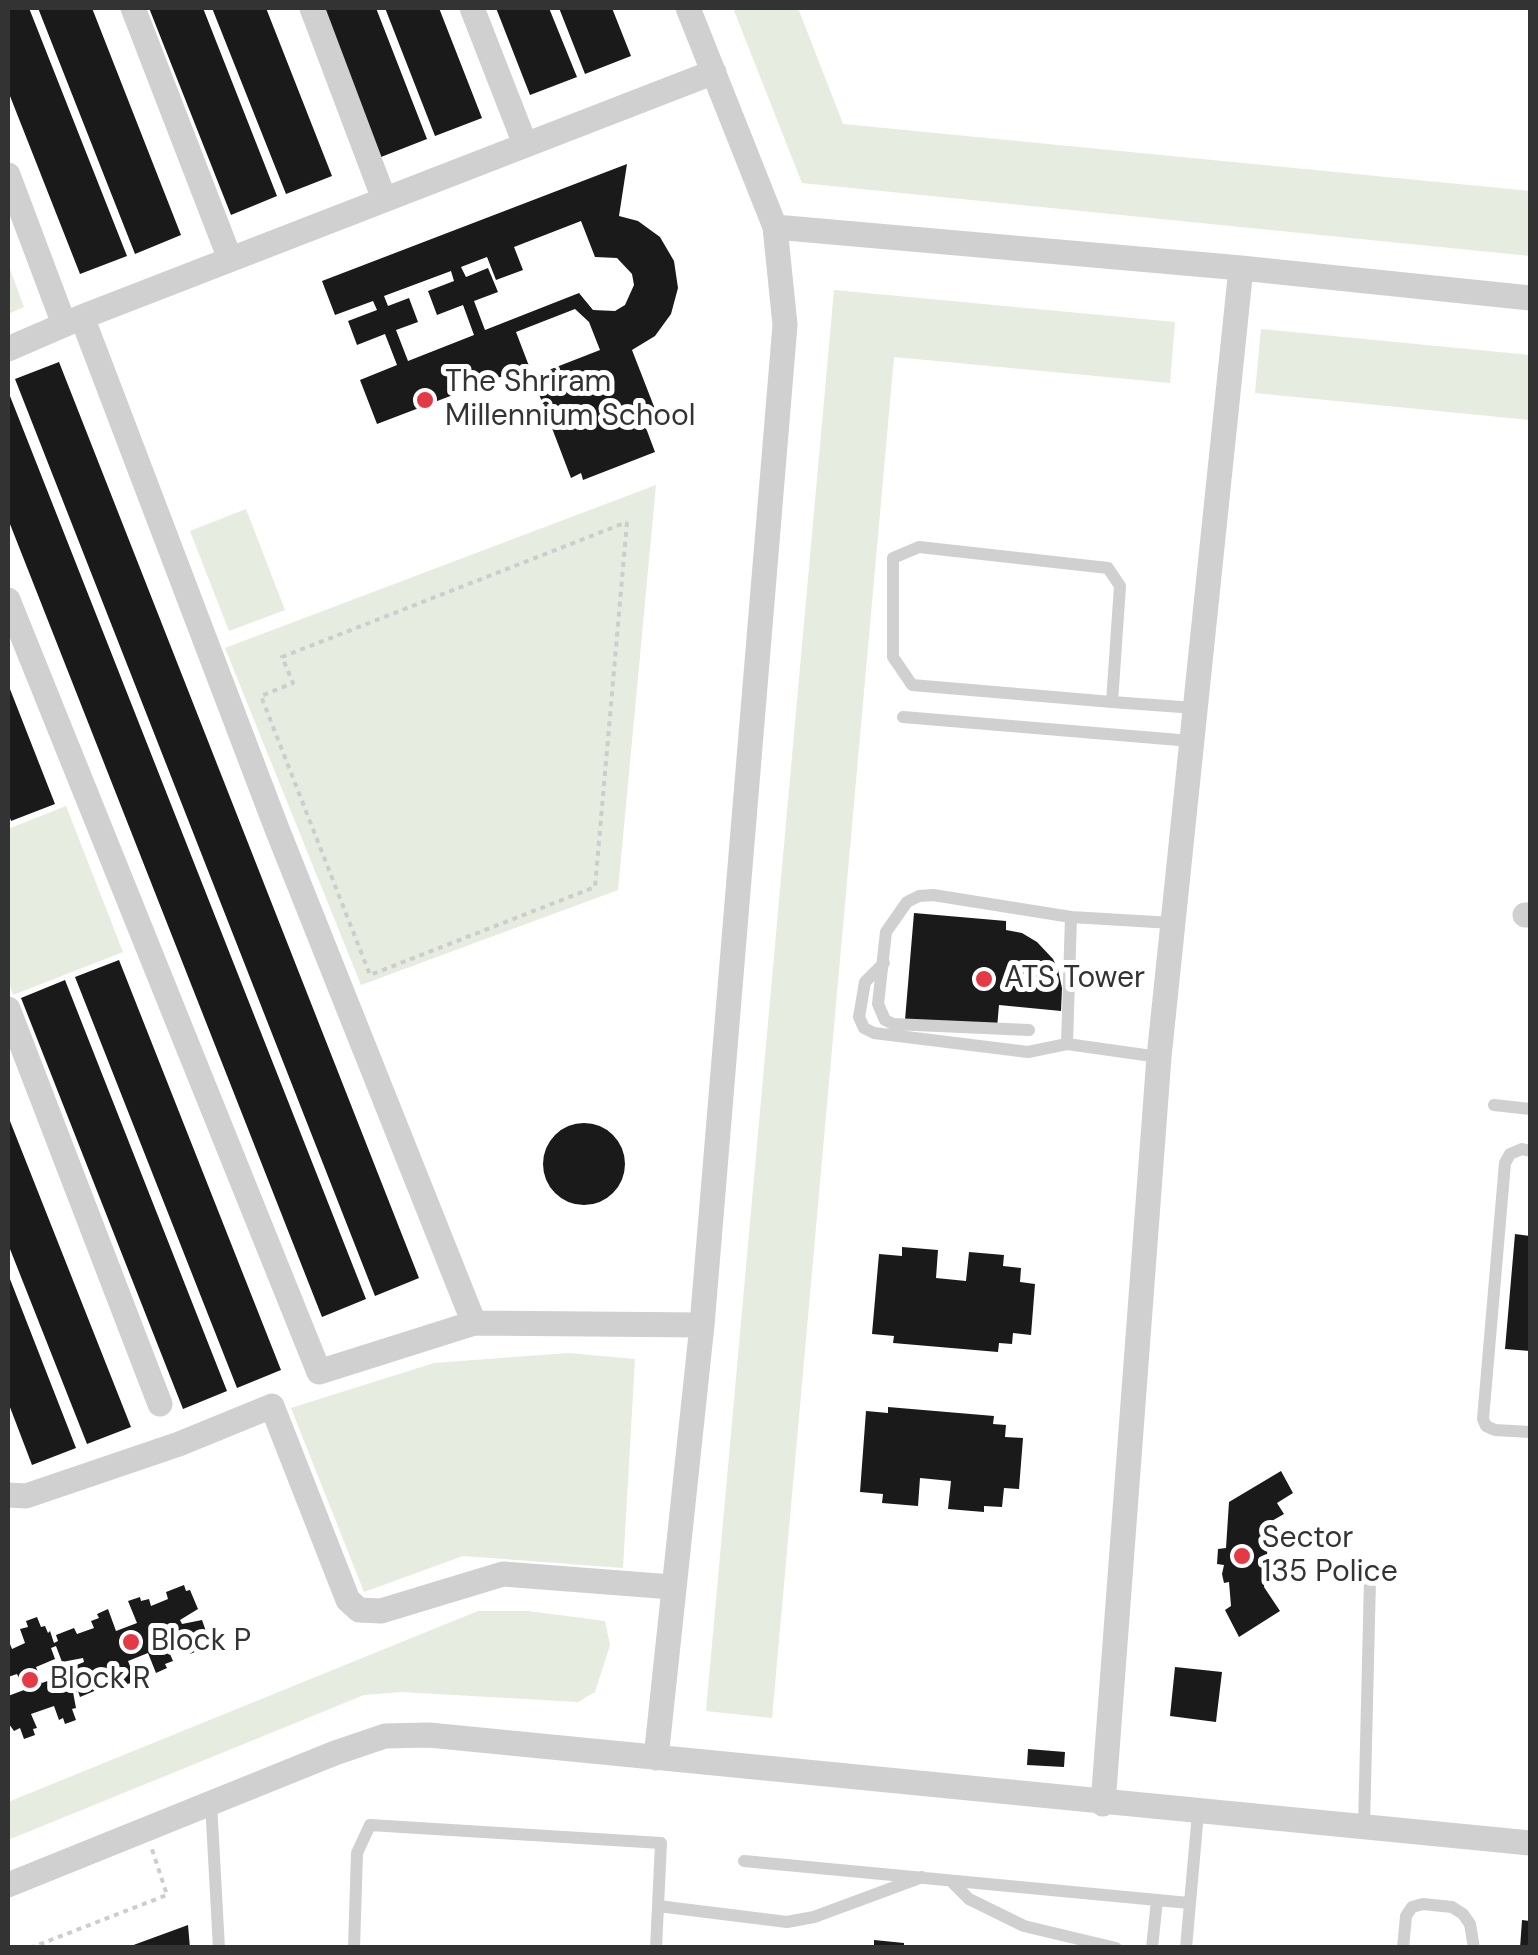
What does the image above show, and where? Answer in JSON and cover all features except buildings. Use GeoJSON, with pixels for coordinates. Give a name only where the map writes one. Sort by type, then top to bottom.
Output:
{"type":"FeatureCollection","features":[{"type":"Feature","properties":{"kind":"street"},"geometry":{"type":"LineString","coordinates":[[132,8],[230,259]]}},
{"type":"Feature","properties":{"kind":"street"},"geometry":{"type":"LineString","coordinates":[[312,8],[384,199]]}},
{"type":"Feature","properties":{"kind":"street"},"geometry":{"type":"LineString","coordinates":[[472,8],[525,144]]}},
{"type":"Feature","properties":{"kind":"street"},"geometry":{"type":"LineString","coordinates":[[656,1758],[702,1325],[785,324],[775,227],[688,8]]}},
{"type":"Feature","properties":{"kind":"street"},"geometry":{"type":"LineString","coordinates":[[8,350],[73,320],[714,72]]}},
{"type":"Feature","properties":{"kind":"street"},"geometry":{"type":"LineString","coordinates":[[8,175],[73,320],[474,1323]]}},
{"type":"Feature","properties":{"kind":"street"},"geometry":{"type":"LineString","coordinates":[[775,227],[1530,298]]}},
{"type":"Feature","properties":{"kind":"street"},"geometry":{"type":"LineString","coordinates":[[1103,1804],[1158,1057],[1241,268]]}},
{"type":"Feature","properties":{"kind":"street"},"geometry":{"type":"LineString","coordinates":[[8,600],[318,1372],[474,1323],[702,1325]]}},
{"type":"Feature","properties":{"kind":"street"},"geometry":{"type":"LineString","coordinates":[[8,1009],[160,1404]]}},
{"type":"Feature","properties":{"kind":"street"},"geometry":{"type":"LineString","coordinates":[[8,1495],[26,1496],[179,1444],[272,1406],[348,1600],[359,1610],[381,1611],[503,1574],[672,1587]]}},
{"type":"Feature","properties":{"kind":"street"},"geometry":{"type":"LineString","coordinates":[[8,1885],[386,1736],[430,1735],[1530,1844]]}},
{"type":"Feature","properties":{"kind":"lane"},"geometry":{"type":"LineString","coordinates":[[1112,702],[1120,586],[1108,568],[919,547],[894,558],[893,657],[912,685],[1112,702],[1194,708]]}},
{"type":"Feature","properties":{"kind":"lane"},"geometry":{"type":"LineString","coordinates":[[903,718],[1191,741]]}},
{"type":"Feature","properties":{"kind":"lane"},"geometry":{"type":"LineString","coordinates":[[1029,1030],[893,1024],[879,1012],[886,932],[907,902],[920,896],[1071,916],[1172,923]]}},
{"type":"Feature","properties":{"kind":"lane"},"geometry":{"type":"LineString","coordinates":[[1067,1044],[1071,916]]}},
{"type":"Feature","properties":{"kind":"lane"},"geometry":{"type":"LineString","coordinates":[[884,963],[864,982],[859,1017],[864,1028],[874,1034],[1028,1052],[1067,1044],[1158,1057]]}},
{"type":"Feature","properties":{"kind":"lane"},"geometry":{"type":"LineString","coordinates":[[1494,1105],[1530,1108]]}},
{"type":"Feature","properties":{"kind":"lane"},"geometry":{"type":"LineString","coordinates":[[1530,1150],[1510,1154],[1505,1163],[1484,1419],[1486,1426],[1495,1430],[1530,1432]]}},
{"type":"Feature","properties":{"kind":"lane"},"geometry":{"type":"LineString","coordinates":[[1364,1828],[1370,1579]]}},
{"type":"Feature","properties":{"kind":"lane"},"geometry":{"type":"LineString","coordinates":[[211,1802],[219,1948]]}},
{"type":"Feature","properties":{"kind":"lane"},"geometry":{"type":"LineString","coordinates":[[1186,1948],[1198,1812]]}},
{"type":"Feature","properties":{"kind":"lane"},"geometry":{"type":"LineString","coordinates":[[354,1948],[357,1853],[370,1825],[661,1843],[656,1948]]}},
{"type":"Feature","properties":{"kind":"lane"},"geometry":{"type":"LineString","coordinates":[[744,1861],[1190,1903]]}},
{"type":"Feature","properties":{"kind":"lane"},"geometry":{"type":"LineString","coordinates":[[658,1906],[787,1922],[814,1917],[922,1877]]}},
{"type":"Feature","properties":{"kind":"lane"},"geometry":{"type":"LineString","coordinates":[[951,1881],[969,1900],[1024,1926],[1116,1948]]}},
{"type":"Feature","properties":{"kind":"lane"},"geometry":{"type":"LineString","coordinates":[[1152,1948],[1157,1900]]}},
{"type":"Feature","properties":{"kind":"lane"},"geometry":{"type":"LineString","coordinates":[[1403,1948],[1406,1916],[1412,1907],[1424,1904],[1452,1907],[1463,1914],[1470,1924],[1474,1948]]}},
{"type":"Feature","properties":{"kind":"path"},"geometry":{"type":"LineString","coordinates":[[627,522],[595,887],[370,975],[261,696],[293,684],[282,656],[627,522]]}},
{"type":"Feature","properties":{"kind":"path"},"geometry":{"type":"LineString","coordinates":[[30,1948],[167,1896],[146,1829]]}},
{"type":"Feature","properties":{"kind":"shaded area"},"geometry":{"type":"Polygon","coordinates":[[[733,8],[798,8],[843,124],[1530,191],[1530,256],[802,183],[733,8]]]}},
{"type":"Feature","properties":{"kind":"shaded area"},"geometry":{"type":"Polygon","coordinates":[[[8,264],[24,307],[8,314],[8,264]]]}},
{"type":"Feature","properties":{"kind":"shaded area"},"geometry":{"type":"Polygon","coordinates":[[[834,290],[1175,322],[1170,383],[894,357],[772,1718],[706,1711],[834,290]]]}},
{"type":"Feature","properties":{"kind":"shaded area"},"geometry":{"type":"Polygon","coordinates":[[[1261,329],[1530,355],[1530,420],[1255,393],[1261,329]]]}},
{"type":"Feature","properties":{"kind":"shaded area"},"geometry":{"type":"Polygon","coordinates":[[[656,485],[618,890],[361,985],[225,648],[656,485]]]}},
{"type":"Feature","properties":{"kind":"shaded area"},"geometry":{"type":"Polygon","coordinates":[[[246,509],[285,610],[229,631],[190,531],[246,509]]]}},
{"type":"Feature","properties":{"kind":"shaded area"},"geometry":{"type":"Polygon","coordinates":[[[66,806],[123,952],[13,995],[8,980],[8,829],[66,806]]]}},
{"type":"Feature","properties":{"kind":"shaded area"},"geometry":{"type":"Polygon","coordinates":[[[568,1353],[635,1359],[623,1568],[463,1556],[364,1592],[291,1408],[434,1363],[568,1353]]]}},
{"type":"Feature","properties":{"kind":"shaded area"},"geometry":{"type":"Polygon","coordinates":[[[478,1611],[528,1611],[605,1621],[610,1645],[595,1692],[578,1702],[401,1692],[364,1695],[8,1840],[8,1802],[478,1611]]]}},
{"type":"Feature","properties":{"kind":"place","name":"The Shriram Millennium School"},"geometry":{"type":"Point","coordinates":[425,400]}},
{"type":"Feature","properties":{"kind":"place","name":"ATS Tower"},"geometry":{"type":"Point","coordinates":[984,979]}},
{"type":"Feature","properties":{"kind":"place","name":"Sector 135 Police"},"geometry":{"type":"Point","coordinates":[1242,1556]}},
{"type":"Feature","properties":{"kind":"place","name":"Block P"},"geometry":{"type":"Point","coordinates":[131,1642]}},
{"type":"Feature","properties":{"kind":"place","name":"Block R"},"geometry":{"type":"Point","coordinates":[30,1680]}}]}
